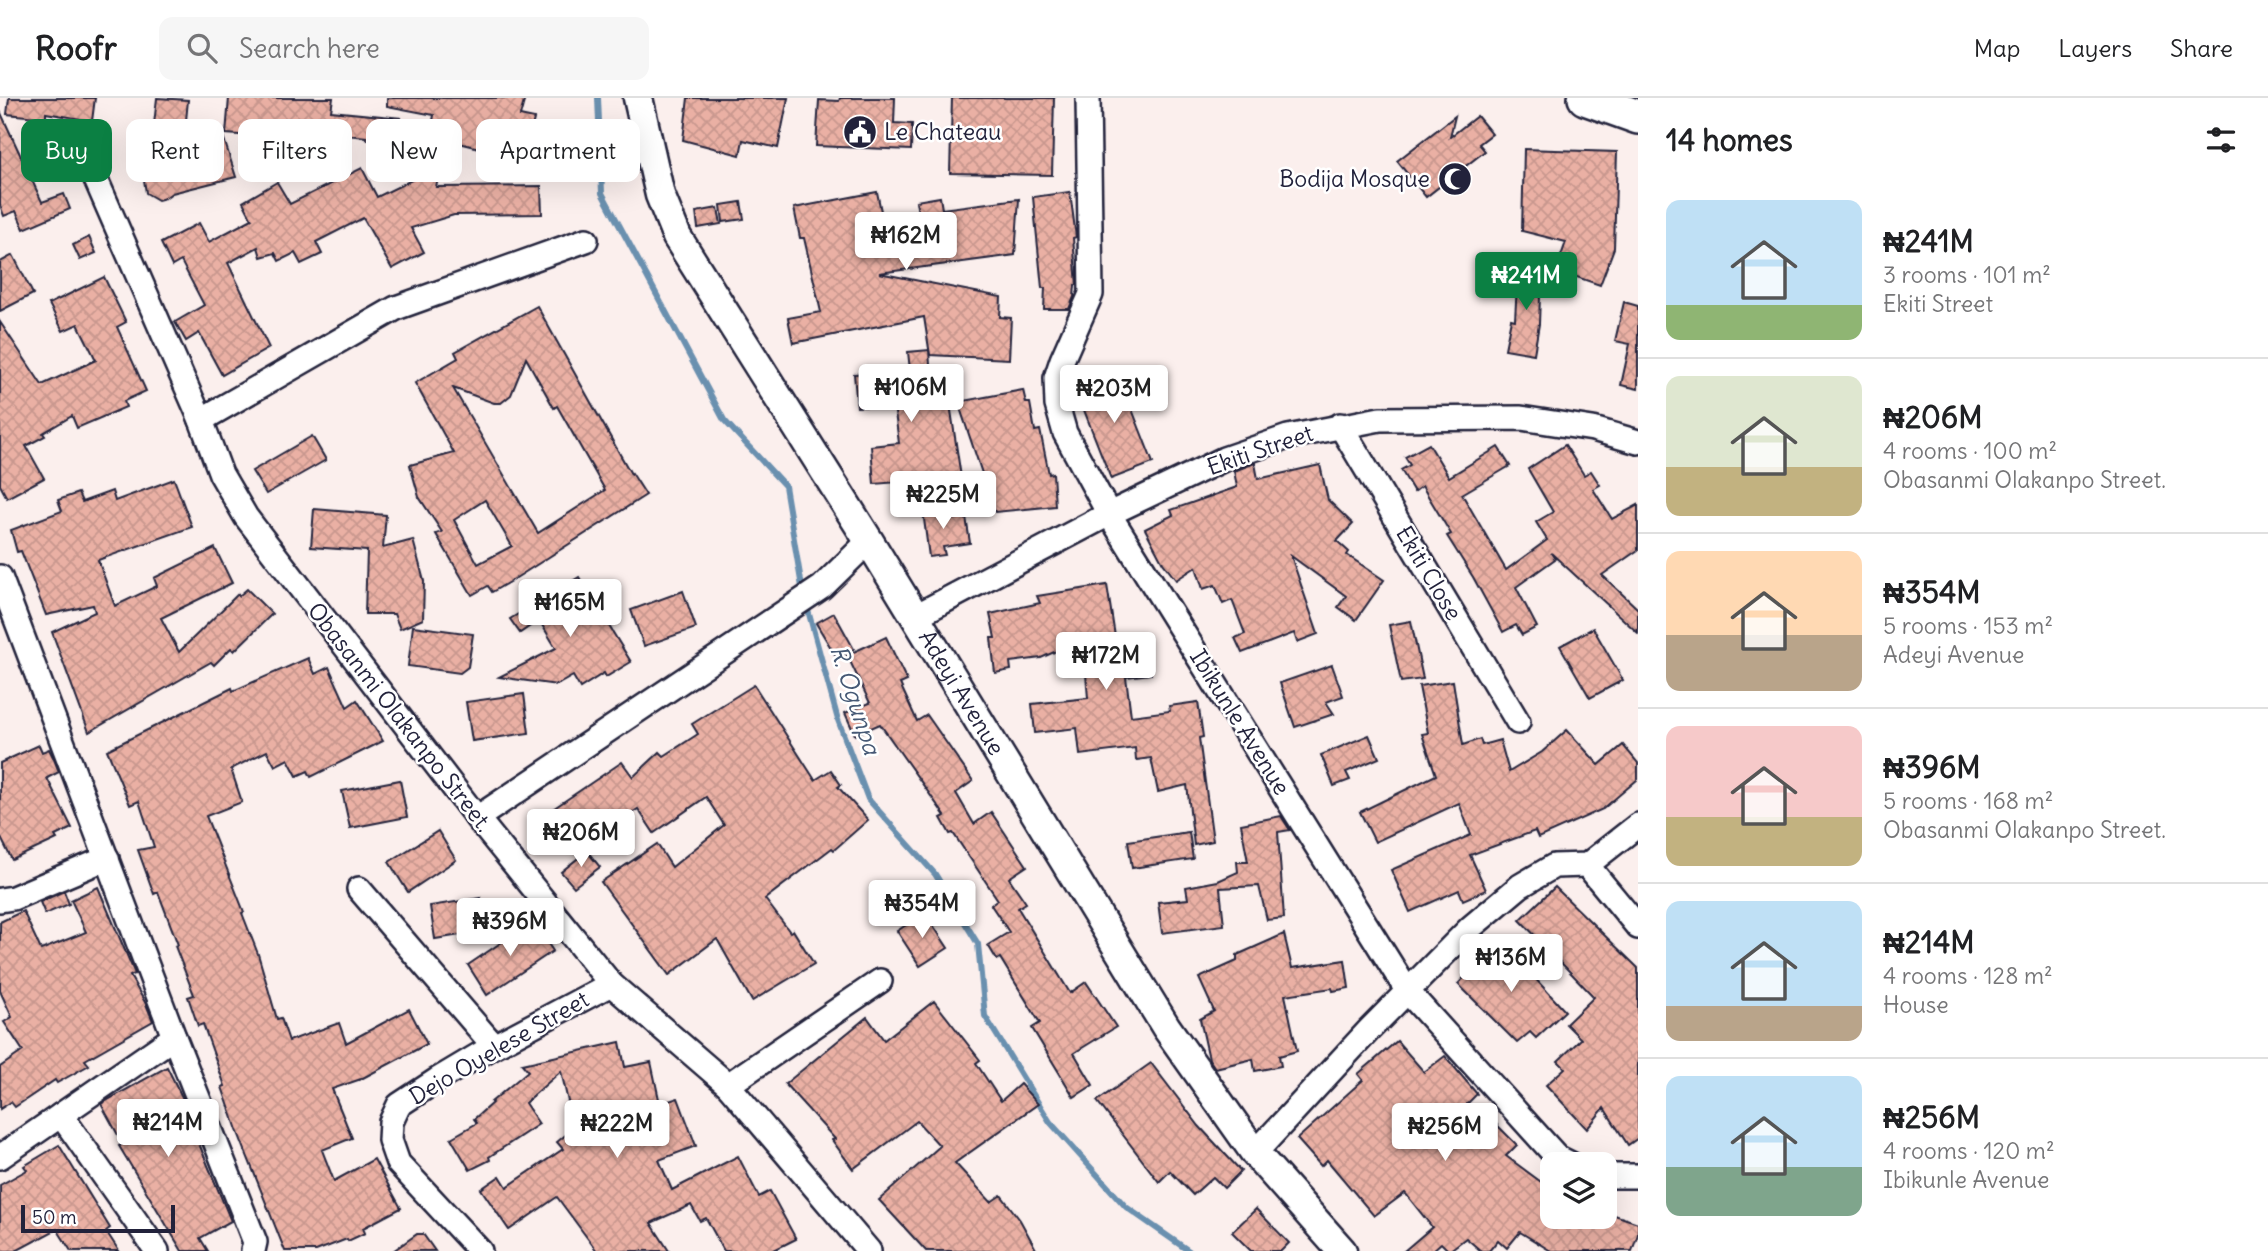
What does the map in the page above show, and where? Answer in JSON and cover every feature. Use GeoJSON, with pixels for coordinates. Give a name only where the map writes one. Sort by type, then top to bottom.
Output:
{"type":"FeatureCollection","features":[{"type":"Feature","properties":{"kind":"main road"},"geometry":{"type":"LineString","coordinates":[[1585,98],[1638,117]]}},
{"type":"Feature","properties":{"kind":"street","name":"Ibikunle Avenue"},"geometry":{"type":"LineString","coordinates":[[1088,98],[1091,295],[1056,378],[1057,405],[1065,433],[1109,514],[1408,992],[1552,1152]]}},
{"type":"Feature","properties":{"kind":"street","name":"Adeyi Avenue"},"geometry":{"type":"LineString","coordinates":[[640,100],[660,195],[677,237],[869,541],[1166,1027],[1255,1153],[1342,1251]]}},
{"type":"Feature","properties":{"kind":"street","name":"Obasanmi Olakanpo Street."},"geometry":{"type":"LineString","coordinates":[[97,182],[201,420],[221,474],[246,517],[477,818],[611,984],[728,1085],[869,1251]]}},
{"type":"Feature","properties":{"kind":"street"},"geometry":{"type":"LineString","coordinates":[[201,420],[396,308],[586,240]]}},
{"type":"Feature","properties":{"kind":"street","name":"Ekiti Street"},"geometry":{"type":"LineString","coordinates":[[914,617],[1109,514],[1224,459],[1288,437],[1380,419],[1521,418],[1593,429],[1638,442]]}},
{"type":"Feature","properties":{"kind":"street","name":"Ekiti Close"},"geometry":{"type":"LineString","coordinates":[[1340,425],[1518,722]]}},
{"type":"Feature","properties":{"kind":"street"},"geometry":{"type":"LineString","coordinates":[[477,818],[822,587],[869,541]]}},
{"type":"Feature","properties":{"kind":"street"},"geometry":{"type":"LineString","coordinates":[[0,577],[174,1037],[255,1242],[253,1251]]}},
{"type":"Feature","properties":{"kind":"street"},"geometry":{"type":"LineString","coordinates":[[1255,1153],[1369,1030],[1470,928],[1520,886],[1554,866],[1587,866],[1638,825]]}},
{"type":"Feature","properties":{"kind":"street"},"geometry":{"type":"LineString","coordinates":[[0,900],[13,898],[107,858]]}},
{"type":"Feature","properties":{"kind":"street"},"geometry":{"type":"LineString","coordinates":[[1587,866],[1638,927]]}},
{"type":"Feature","properties":{"kind":"street"},"geometry":{"type":"LineString","coordinates":[[359,889],[494,1046]]}},
{"type":"Feature","properties":{"kind":"street"},"geometry":{"type":"LineString","coordinates":[[728,1085],[880,981]]}},
{"type":"Feature","properties":{"kind":"street","name":"Dejo Oyelese Street"},"geometry":{"type":"LineString","coordinates":[[480,1251],[398,1163],[390,1140],[390,1122],[399,1105],[494,1046],[611,984]]}},
{"type":"Feature","properties":{"kind":"street"},"geometry":{"type":"LineString","coordinates":[[0,1157],[174,1037]]}},
{"type":"Feature","properties":{"kind":"street"},"geometry":{"type":"LineString","coordinates":[[61,1115],[156,1251]]}},
{"type":"Feature","properties":{"kind":"street"},"geometry":{"type":"LineString","coordinates":[[1617,1176],[1638,1176]]}},
{"type":"Feature","properties":{"kind":"building"},"geometry":{"type":"Polygon","coordinates":[[[9,98],[95,98],[92,119],[46,113],[46,118],[7,114],[9,98]]]}},
{"type":"Feature","properties":{"kind":"building"},"geometry":{"type":"Polygon","coordinates":[[[157,98],[188,100],[186,119],[155,119],[157,98]]]}},
{"type":"Feature","properties":{"kind":"building"},"geometry":{"type":"Polygon","coordinates":[[[229,98],[333,98],[331,111],[401,118],[366,119],[366,137],[352,136],[352,119],[238,119],[238,135],[226,134],[229,98]]]}},
{"type":"Feature","properties":{"kind":"building"},"geometry":{"type":"Polygon","coordinates":[[[387,98],[525,98],[520,116],[534,119],[476,119],[476,147],[462,144],[462,119],[433,119],[434,115],[387,106],[387,98]]]}},
{"type":"Feature","properties":{"kind":"building"},"geometry":{"type":"Polygon","coordinates":[[[688,98],[788,98],[778,148],[743,140],[740,155],[683,140],[688,98]]]}},
{"type":"Feature","properties":{"kind":"building"},"geometry":{"type":"Polygon","coordinates":[[[840,98],[895,98],[894,123],[912,124],[911,150],[816,146],[819,100],[839,101],[840,98]]]}},
{"type":"Feature","properties":{"kind":"building"},"geometry":{"type":"Polygon","coordinates":[[[952,98],[1054,98],[1052,175],[950,173],[952,98]]]}},
{"type":"Feature","properties":{"kind":"building"},"geometry":{"type":"Polygon","coordinates":[[[0,111],[21,156],[21,182],[33,182],[42,202],[64,194],[70,209],[24,229],[16,211],[4,216],[0,205],[0,111]]]}},
{"type":"Feature","properties":{"kind":"building"},"geometry":{"type":"Polygon","coordinates":[[[1455,116],[1450,137],[1477,116],[1492,134],[1479,144],[1485,151],[1426,197],[1397,161],[1455,116]]]}},
{"type":"Feature","properties":{"kind":"building"},"geometry":{"type":"Polygon","coordinates":[[[224,139],[236,177],[224,180],[224,139]]]}},
{"type":"Feature","properties":{"kind":"building"},"geometry":{"type":"Polygon","coordinates":[[[1524,149],[1617,152],[1614,248],[1600,285],[1556,270],[1566,242],[1522,231],[1524,149]]]}},
{"type":"Feature","properties":{"kind":"building"},"geometry":{"type":"Polygon","coordinates":[[[362,168],[366,182],[369,182],[377,197],[408,182],[437,182],[436,187],[541,186],[542,214],[454,215],[411,228],[424,252],[392,269],[363,218],[316,242],[322,254],[301,264],[295,253],[279,261],[275,253],[261,257],[258,247],[228,263],[269,348],[222,375],[199,333],[186,341],[175,322],[204,305],[181,261],[172,266],[161,243],[199,223],[209,242],[252,219],[243,202],[277,182],[290,204],[334,182],[352,182],[352,173],[362,168]]]}},
{"type":"Feature","properties":{"kind":"building"},"geometry":{"type":"Polygon","coordinates":[[[144,182],[216,182],[172,193],[158,200],[146,193],[144,182]]]}},
{"type":"Feature","properties":{"kind":"building"},"geometry":{"type":"Polygon","coordinates":[[[877,192],[887,240],[921,233],[916,201],[940,197],[942,209],[1019,199],[1015,255],[879,273],[1001,297],[1000,317],[1011,318],[1009,359],[930,355],[924,317],[793,343],[788,318],[821,312],[804,238],[800,238],[794,208],[877,192]]]}},
{"type":"Feature","properties":{"kind":"building"},"geometry":{"type":"Polygon","coordinates":[[[1070,192],[1076,237],[1073,238],[1077,285],[1069,309],[1044,309],[1045,288],[1042,288],[1033,197],[1070,192]]]}},
{"type":"Feature","properties":{"kind":"building"},"geometry":{"type":"Polygon","coordinates":[[[741,202],[744,219],[723,222],[721,205],[741,202]]]}},
{"type":"Feature","properties":{"kind":"building"},"geometry":{"type":"Polygon","coordinates":[[[718,208],[721,224],[698,228],[696,212],[718,208]]]}},
{"type":"Feature","properties":{"kind":"building"},"geometry":{"type":"Polygon","coordinates":[[[89,237],[96,253],[80,260],[73,245],[89,237]]]}},
{"type":"Feature","properties":{"kind":"building"},"geometry":{"type":"Polygon","coordinates":[[[13,255],[33,294],[0,311],[0,262],[13,255]]]}},
{"type":"Feature","properties":{"kind":"building"},"geometry":{"type":"Polygon","coordinates":[[[1518,266],[1541,268],[1539,324],[1534,354],[1505,349],[1511,319],[1515,320],[1518,266]]]}},
{"type":"Feature","properties":{"kind":"building"},"geometry":{"type":"Polygon","coordinates":[[[104,277],[126,322],[117,327],[146,391],[124,401],[126,407],[77,428],[72,416],[26,446],[44,478],[7,498],[0,485],[0,322],[42,385],[96,360],[78,324],[63,331],[49,304],[104,277]]]}},
{"type":"Feature","properties":{"kind":"building"},"geometry":{"type":"Polygon","coordinates":[[[1624,302],[1638,306],[1638,389],[1621,385],[1630,344],[1615,341],[1624,302]]]}},
{"type":"Feature","properties":{"kind":"building"},"geometry":{"type":"Polygon","coordinates":[[[537,306],[631,474],[646,495],[492,592],[488,586],[472,595],[436,534],[442,532],[419,497],[410,465],[454,453],[415,383],[458,358],[455,352],[537,306]],[[526,358],[511,395],[501,403],[453,388],[538,533],[605,490],[526,358]],[[485,500],[454,520],[478,564],[512,546],[485,500]]]}},
{"type":"Feature","properties":{"kind":"building"},"geometry":{"type":"Polygon","coordinates":[[[929,350],[932,395],[941,393],[943,405],[950,404],[961,477],[874,484],[871,446],[899,443],[894,405],[857,407],[854,374],[910,370],[908,352],[929,350]]]}},
{"type":"Feature","properties":{"kind":"building"},"geometry":{"type":"Polygon","coordinates":[[[1117,371],[1153,463],[1111,479],[1075,387],[1117,371]]]}},
{"type":"Feature","properties":{"kind":"building"},"geometry":{"type":"Polygon","coordinates":[[[1023,390],[1026,403],[1030,403],[1035,431],[1040,430],[1049,474],[1053,473],[1055,506],[995,512],[958,402],[1023,390]]]}},
{"type":"Feature","properties":{"kind":"building"},"geometry":{"type":"Polygon","coordinates":[[[312,436],[326,460],[266,494],[252,471],[312,436]]]}},
{"type":"Feature","properties":{"kind":"building"},"geometry":{"type":"Polygon","coordinates":[[[1429,444],[1449,477],[1498,447],[1510,466],[1462,494],[1506,570],[1547,540],[1536,522],[1553,512],[1528,469],[1565,445],[1584,475],[1591,471],[1600,485],[1593,489],[1612,519],[1638,505],[1638,550],[1602,575],[1638,609],[1638,633],[1551,553],[1555,559],[1516,587],[1537,627],[1522,635],[1516,625],[1503,632],[1447,536],[1451,534],[1422,486],[1414,492],[1401,470],[1410,465],[1405,457],[1429,444]]]}},
{"type":"Feature","properties":{"kind":"building"},"geometry":{"type":"Polygon","coordinates":[[[1255,463],[1258,479],[1320,465],[1328,500],[1353,524],[1337,541],[1349,552],[1347,555],[1384,580],[1356,620],[1338,607],[1346,596],[1291,556],[1318,634],[1297,642],[1294,633],[1242,653],[1235,638],[1245,634],[1232,600],[1223,604],[1215,585],[1203,589],[1196,567],[1176,580],[1163,563],[1145,529],[1173,515],[1171,510],[1237,487],[1234,471],[1255,463]]]}},
{"type":"Feature","properties":{"kind":"building"},"geometry":{"type":"Polygon","coordinates":[[[174,479],[192,527],[98,560],[115,606],[157,586],[154,578],[215,548],[232,583],[161,618],[179,652],[238,594],[239,596],[247,589],[272,614],[234,651],[231,648],[214,665],[211,662],[89,732],[52,632],[95,612],[93,605],[46,615],[21,551],[17,552],[11,530],[62,511],[58,500],[78,493],[82,502],[112,491],[115,501],[174,479]]]}},
{"type":"Feature","properties":{"kind":"building"},"geometry":{"type":"Polygon","coordinates":[[[937,502],[940,521],[966,517],[970,543],[943,547],[945,555],[929,557],[922,504],[937,502]]]}},
{"type":"Feature","properties":{"kind":"building"},"geometry":{"type":"Polygon","coordinates":[[[314,509],[386,515],[383,548],[413,540],[424,581],[423,619],[400,629],[394,614],[365,614],[367,551],[311,547],[314,509]]]}},
{"type":"Feature","properties":{"kind":"building"},"geometry":{"type":"Polygon","coordinates":[[[579,577],[631,662],[606,677],[604,673],[580,688],[573,676],[557,685],[499,677],[556,648],[539,620],[520,633],[510,619],[579,577]]]}},
{"type":"Feature","properties":{"kind":"building"},"geometry":{"type":"Polygon","coordinates":[[[1107,585],[1116,643],[1146,639],[1151,674],[1126,677],[1131,716],[1170,711],[1169,706],[1198,702],[1203,737],[1199,738],[1213,841],[1194,845],[1187,785],[1158,792],[1151,758],[1136,760],[1135,748],[1080,755],[1077,728],[1035,733],[1032,704],[1088,698],[1083,639],[1041,658],[1010,662],[1011,670],[995,673],[991,638],[995,638],[990,614],[1040,603],[1037,596],[1107,585]]]}},
{"type":"Feature","properties":{"kind":"building"},"geometry":{"type":"Polygon","coordinates":[[[683,591],[696,628],[644,646],[631,610],[683,591]]]}},
{"type":"Feature","properties":{"kind":"building"},"geometry":{"type":"Polygon","coordinates":[[[834,613],[854,649],[837,658],[816,623],[834,613]]]}},
{"type":"Feature","properties":{"kind":"building"},"geometry":{"type":"Polygon","coordinates":[[[1411,621],[1423,679],[1401,682],[1389,625],[1411,621]]]}},
{"type":"Feature","properties":{"kind":"building"},"geometry":{"type":"Polygon","coordinates":[[[413,626],[473,634],[468,667],[460,673],[408,666],[413,626]]]}},
{"type":"Feature","properties":{"kind":"building"},"geometry":{"type":"Polygon","coordinates":[[[1593,628],[1623,680],[1590,698],[1560,646],[1593,628]]]}},
{"type":"Feature","properties":{"kind":"building"},"geometry":{"type":"Polygon","coordinates":[[[886,637],[907,681],[900,684],[917,721],[927,715],[973,781],[956,793],[974,824],[991,812],[1027,866],[1009,878],[1026,903],[1018,908],[1070,993],[1086,982],[1116,1027],[1074,1053],[1093,1085],[1074,1097],[1032,1028],[1040,1023],[1000,958],[997,960],[988,945],[1009,932],[991,905],[998,900],[953,833],[950,834],[941,818],[945,816],[880,724],[855,735],[845,713],[870,703],[847,655],[886,637]]]}},
{"type":"Feature","properties":{"kind":"building"},"geometry":{"type":"Polygon","coordinates":[[[308,658],[315,674],[329,667],[347,707],[357,700],[383,741],[311,777],[308,771],[297,776],[288,759],[275,766],[267,751],[231,769],[242,802],[206,816],[244,912],[242,913],[258,954],[277,1019],[281,1018],[289,1041],[339,1023],[346,1043],[409,1009],[427,1044],[361,1079],[332,1089],[352,1138],[322,1150],[334,1181],[374,1159],[401,1208],[363,1228],[365,1233],[348,1241],[347,1239],[316,1251],[285,1251],[237,1130],[203,1024],[198,1026],[188,997],[194,995],[175,946],[178,945],[158,892],[154,894],[138,850],[154,847],[139,801],[130,805],[107,750],[232,688],[233,691],[308,658]]]}},
{"type":"Feature","properties":{"kind":"building"},"geometry":{"type":"Polygon","coordinates":[[[1332,665],[1343,696],[1326,702],[1334,714],[1295,727],[1280,683],[1332,665]]]}},
{"type":"Feature","properties":{"kind":"building"},"geometry":{"type":"Polygon","coordinates":[[[1453,681],[1463,745],[1480,739],[1482,745],[1500,740],[1509,772],[1542,752],[1567,730],[1599,765],[1623,745],[1638,763],[1638,779],[1603,809],[1538,838],[1535,831],[1470,855],[1486,890],[1463,900],[1459,890],[1410,912],[1391,870],[1471,835],[1459,803],[1375,842],[1360,812],[1436,775],[1422,734],[1428,733],[1419,686],[1453,681]]]}},
{"type":"Feature","properties":{"kind":"building"},"geometry":{"type":"Polygon","coordinates":[[[754,685],[815,780],[831,770],[841,785],[838,787],[868,820],[834,850],[832,848],[765,899],[790,932],[793,930],[814,964],[752,1001],[717,939],[669,975],[601,882],[657,844],[672,867],[724,825],[706,797],[654,833],[638,809],[618,822],[617,819],[572,850],[547,813],[622,762],[633,777],[660,752],[664,756],[698,734],[692,724],[754,685]]]}},
{"type":"Feature","properties":{"kind":"building"},"geometry":{"type":"Polygon","coordinates":[[[524,694],[529,733],[472,741],[466,702],[524,694]]]}},
{"type":"Feature","properties":{"kind":"building"},"geometry":{"type":"Polygon","coordinates":[[[1369,735],[1379,758],[1346,772],[1350,780],[1334,786],[1321,755],[1369,735]]]}},
{"type":"Feature","properties":{"kind":"building"},"geometry":{"type":"Polygon","coordinates":[[[39,745],[42,752],[49,749],[59,772],[47,778],[72,828],[55,836],[57,839],[12,860],[0,836],[0,763],[39,745]]]}},
{"type":"Feature","properties":{"kind":"building"},"geometry":{"type":"Polygon","coordinates":[[[400,780],[407,817],[350,828],[342,791],[400,780]]]}},
{"type":"Feature","properties":{"kind":"building"},"geometry":{"type":"Polygon","coordinates":[[[1281,816],[1290,830],[1278,832],[1284,918],[1267,920],[1259,886],[1220,888],[1224,925],[1162,933],[1158,902],[1188,899],[1186,887],[1218,881],[1238,872],[1237,862],[1248,862],[1241,824],[1281,816]]]}},
{"type":"Feature","properties":{"kind":"building"},"geometry":{"type":"Polygon","coordinates":[[[438,831],[456,860],[408,892],[389,862],[438,831]]]}},
{"type":"Feature","properties":{"kind":"building"},"geometry":{"type":"Polygon","coordinates":[[[1189,832],[1193,859],[1132,868],[1128,841],[1189,832]]]}},
{"type":"Feature","properties":{"kind":"building"},"geometry":{"type":"Polygon","coordinates":[[[587,851],[600,867],[574,887],[561,872],[587,851]]]}},
{"type":"Feature","properties":{"kind":"building"},"geometry":{"type":"Polygon","coordinates":[[[98,887],[135,974],[130,976],[153,1021],[85,1060],[89,1065],[57,1083],[55,1080],[15,1107],[11,1102],[0,1109],[0,1067],[23,1051],[4,1022],[12,1017],[0,991],[0,922],[23,911],[41,950],[86,932],[71,900],[98,887]]]}},
{"type":"Feature","properties":{"kind":"building"},"geometry":{"type":"Polygon","coordinates":[[[1555,887],[1638,968],[1638,1138],[1628,1145],[1604,1108],[1587,1129],[1546,1085],[1565,1068],[1558,1061],[1581,1039],[1566,1024],[1594,997],[1520,920],[1555,887]]]}},
{"type":"Feature","properties":{"kind":"building"},"geometry":{"type":"Polygon","coordinates":[[[64,891],[69,904],[45,914],[40,902],[64,891]]]}},
{"type":"Feature","properties":{"kind":"building"},"geometry":{"type":"Polygon","coordinates":[[[481,898],[486,931],[435,939],[430,906],[481,898]]]}},
{"type":"Feature","properties":{"kind":"building"},"geometry":{"type":"Polygon","coordinates":[[[925,913],[948,948],[920,966],[897,931],[925,913]]]}},
{"type":"Feature","properties":{"kind":"building"},"geometry":{"type":"Polygon","coordinates":[[[530,923],[536,926],[553,951],[487,995],[468,965],[530,923]]]}},
{"type":"Feature","properties":{"kind":"building"},"geometry":{"type":"Polygon","coordinates":[[[1284,934],[1292,968],[1345,960],[1349,988],[1285,995],[1297,1051],[1279,1056],[1281,1066],[1255,1071],[1253,1059],[1215,1068],[1209,1059],[1200,1019],[1214,1011],[1199,978],[1237,961],[1237,955],[1284,934]]]}},
{"type":"Feature","properties":{"kind":"building"},"geometry":{"type":"Polygon","coordinates":[[[1500,940],[1565,1011],[1536,1038],[1530,1032],[1517,1043],[1458,984],[1500,940]]]}},
{"type":"Feature","properties":{"kind":"building"},"geometry":{"type":"Polygon","coordinates":[[[934,1001],[980,1060],[976,1063],[1001,1101],[1020,1084],[1038,1104],[955,1163],[991,1202],[1001,1195],[1020,1220],[1037,1251],[926,1251],[879,1200],[940,1146],[917,1121],[853,1169],[832,1140],[835,1139],[785,1084],[867,1017],[884,1040],[934,1001]]]}},
{"type":"Feature","properties":{"kind":"building"},"geometry":{"type":"Polygon","coordinates":[[[1397,1041],[1424,1072],[1445,1056],[1477,1094],[1459,1112],[1478,1133],[1492,1120],[1517,1145],[1506,1156],[1540,1181],[1540,1229],[1617,1229],[1617,1216],[1638,1223],[1638,1234],[1632,1251],[1551,1251],[1520,1232],[1507,1248],[1498,1240],[1489,1251],[1481,1251],[1466,1238],[1449,1251],[1441,1243],[1432,1251],[1404,1251],[1432,1227],[1405,1193],[1374,1216],[1327,1160],[1321,1166],[1297,1139],[1363,1080],[1358,1074],[1397,1041]]]}},
{"type":"Feature","properties":{"kind":"building"},"geometry":{"type":"Polygon","coordinates":[[[620,1042],[625,1067],[651,1062],[660,1104],[678,1098],[696,1146],[659,1160],[672,1190],[738,1156],[759,1197],[770,1191],[796,1239],[772,1251],[724,1251],[706,1218],[700,1221],[691,1205],[651,1223],[669,1251],[597,1251],[557,1197],[509,1230],[481,1189],[500,1176],[507,1187],[563,1149],[557,1142],[574,1128],[561,1071],[525,1103],[539,1124],[489,1157],[490,1160],[470,1170],[451,1138],[477,1123],[474,1119],[528,1071],[522,1064],[620,1042]]]}},
{"type":"Feature","properties":{"kind":"building"},"geometry":{"type":"Polygon","coordinates":[[[1151,1063],[1199,1126],[1241,1171],[1224,1188],[1213,1177],[1193,1195],[1170,1171],[1159,1182],[1097,1101],[1151,1063]]]}},
{"type":"Feature","properties":{"kind":"building"},"geometry":{"type":"Polygon","coordinates":[[[167,1067],[185,1103],[180,1105],[199,1138],[197,1139],[231,1221],[200,1238],[208,1251],[182,1251],[119,1146],[123,1144],[101,1104],[167,1067]]]}},
{"type":"Feature","properties":{"kind":"building"},"geometry":{"type":"Polygon","coordinates":[[[59,1145],[110,1228],[106,1231],[119,1251],[71,1251],[57,1229],[16,1251],[0,1251],[0,1185],[27,1170],[24,1166],[59,1145]]]}},
{"type":"Feature","properties":{"kind":"building"},"geometry":{"type":"Polygon","coordinates":[[[1256,1209],[1289,1243],[1281,1251],[1251,1251],[1232,1232],[1256,1209]]]}},
{"type":"Feature","properties":{"kind":"building"},"geometry":{"type":"Polygon","coordinates":[[[417,1234],[423,1234],[435,1251],[393,1251],[417,1234]]]}},
{"type":"Feature","properties":{"kind":"waterway","name":"R. Ogunpa"},"geometry":{"type":"LineString","coordinates":[[598,98],[602,193],[724,420],[785,486],[803,593]]}},
{"type":"Feature","properties":{"kind":"waterway","name":"R. Ogunpa"},"geometry":{"type":"LineString","coordinates":[[806,603],[838,720],[868,799],[935,874],[978,944],[985,1016],[1050,1122],[1126,1207],[1189,1251]]}},
{"type":"Feature","properties":{"kind":"place","name":"Le Chateau"},"geometry":{"type":"Point","coordinates":[860,132]}},
{"type":"Feature","properties":{"kind":"place","name":"Bodija Mosque"},"geometry":{"type":"Point","coordinates":[1455,179]}}]}
